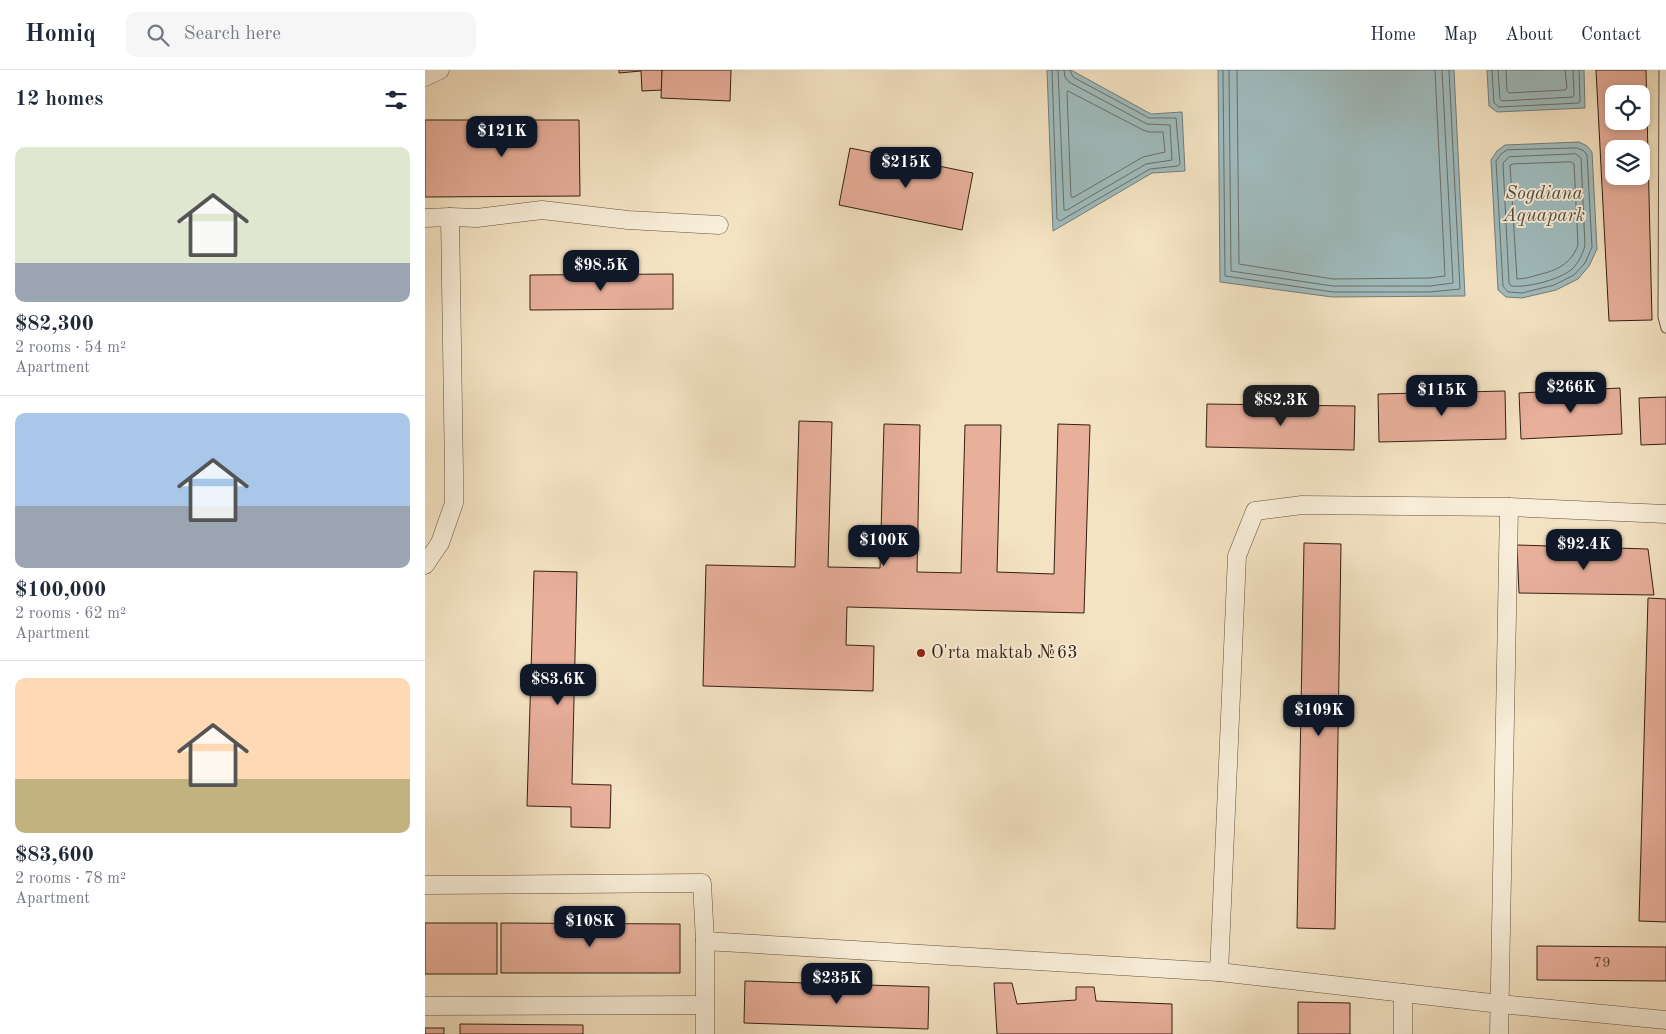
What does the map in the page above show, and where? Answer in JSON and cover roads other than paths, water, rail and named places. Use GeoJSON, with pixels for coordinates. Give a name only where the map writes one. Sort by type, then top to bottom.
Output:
{"type":"FeatureCollection","features":[{"type":"Feature","properties":{"kind":"street"},"geometry":{"type":"LineString","coordinates":[[425,77],[440,70]]}},
{"type":"Feature","properties":{"kind":"street"},"geometry":{"type":"LineString","coordinates":[[425,218],[477,218],[542,210],[628,220],[719,225]]}},
{"type":"Feature","properties":{"kind":"street"},"geometry":{"type":"LineString","coordinates":[[425,564],[440,543],[454,504],[450,217]]}},
{"type":"Feature","properties":{"kind":"street"},"geometry":{"type":"LineString","coordinates":[[1219,972],[1237,556],[1255,510],[1302,505],[1509,507],[1666,514]]}},
{"type":"Feature","properties":{"kind":"street"},"geometry":{"type":"LineString","coordinates":[[1499,1034],[1509,507]]}},
{"type":"Feature","properties":{"kind":"street"},"geometry":{"type":"LineString","coordinates":[[425,884],[702,883],[705,941],[705,1034]]}},
{"type":"Feature","properties":{"kind":"street"},"geometry":{"type":"LineString","coordinates":[[705,941],[1219,972],[1500,1004],[1666,1020]]}},
{"type":"Feature","properties":{"kind":"street"},"geometry":{"type":"LineString","coordinates":[[1403,993],[1403,1034]]}},
{"type":"Feature","properties":{"kind":"street"},"geometry":{"type":"LineString","coordinates":[[425,1006],[704,1005]]}},
{"type":"Feature","properties":{"kind":"lane"},"geometry":{"type":"LineString","coordinates":[[1664,70],[1663,317],[1666,328]]}},
{"type":"Feature","properties":{"kind":"water"},"geometry":{"type":"Polygon","coordinates":[[[1047,70],[1071,70],[1151,114],[1182,112],[1185,171],[1152,173],[1053,231],[1047,70]]]}},
{"type":"Feature","properties":{"kind":"water"},"geometry":{"type":"Polygon","coordinates":[[[1218,70],[1454,70],[1465,296],[1332,297],[1220,282],[1218,70]]]}},
{"type":"Feature","properties":{"kind":"water"},"geometry":{"type":"Polygon","coordinates":[[[1487,70],[1584,70],[1585,108],[1497,112],[1489,106],[1487,70]]]}},
{"type":"Feature","properties":{"kind":"water","name":"Sogdiana Aquapark"},"geometry":{"type":"Polygon","coordinates":[[[1579,142],[1587,146],[1592,152],[1597,249],[1589,266],[1578,279],[1556,290],[1522,298],[1506,297],[1498,290],[1491,160],[1497,151],[1505,145],[1579,142]]]}},
{"type":"Feature","properties":{"kind":"place","name":"O'rta maktab №63"},"geometry":{"type":"Point","coordinates":[921,653]}}]}
